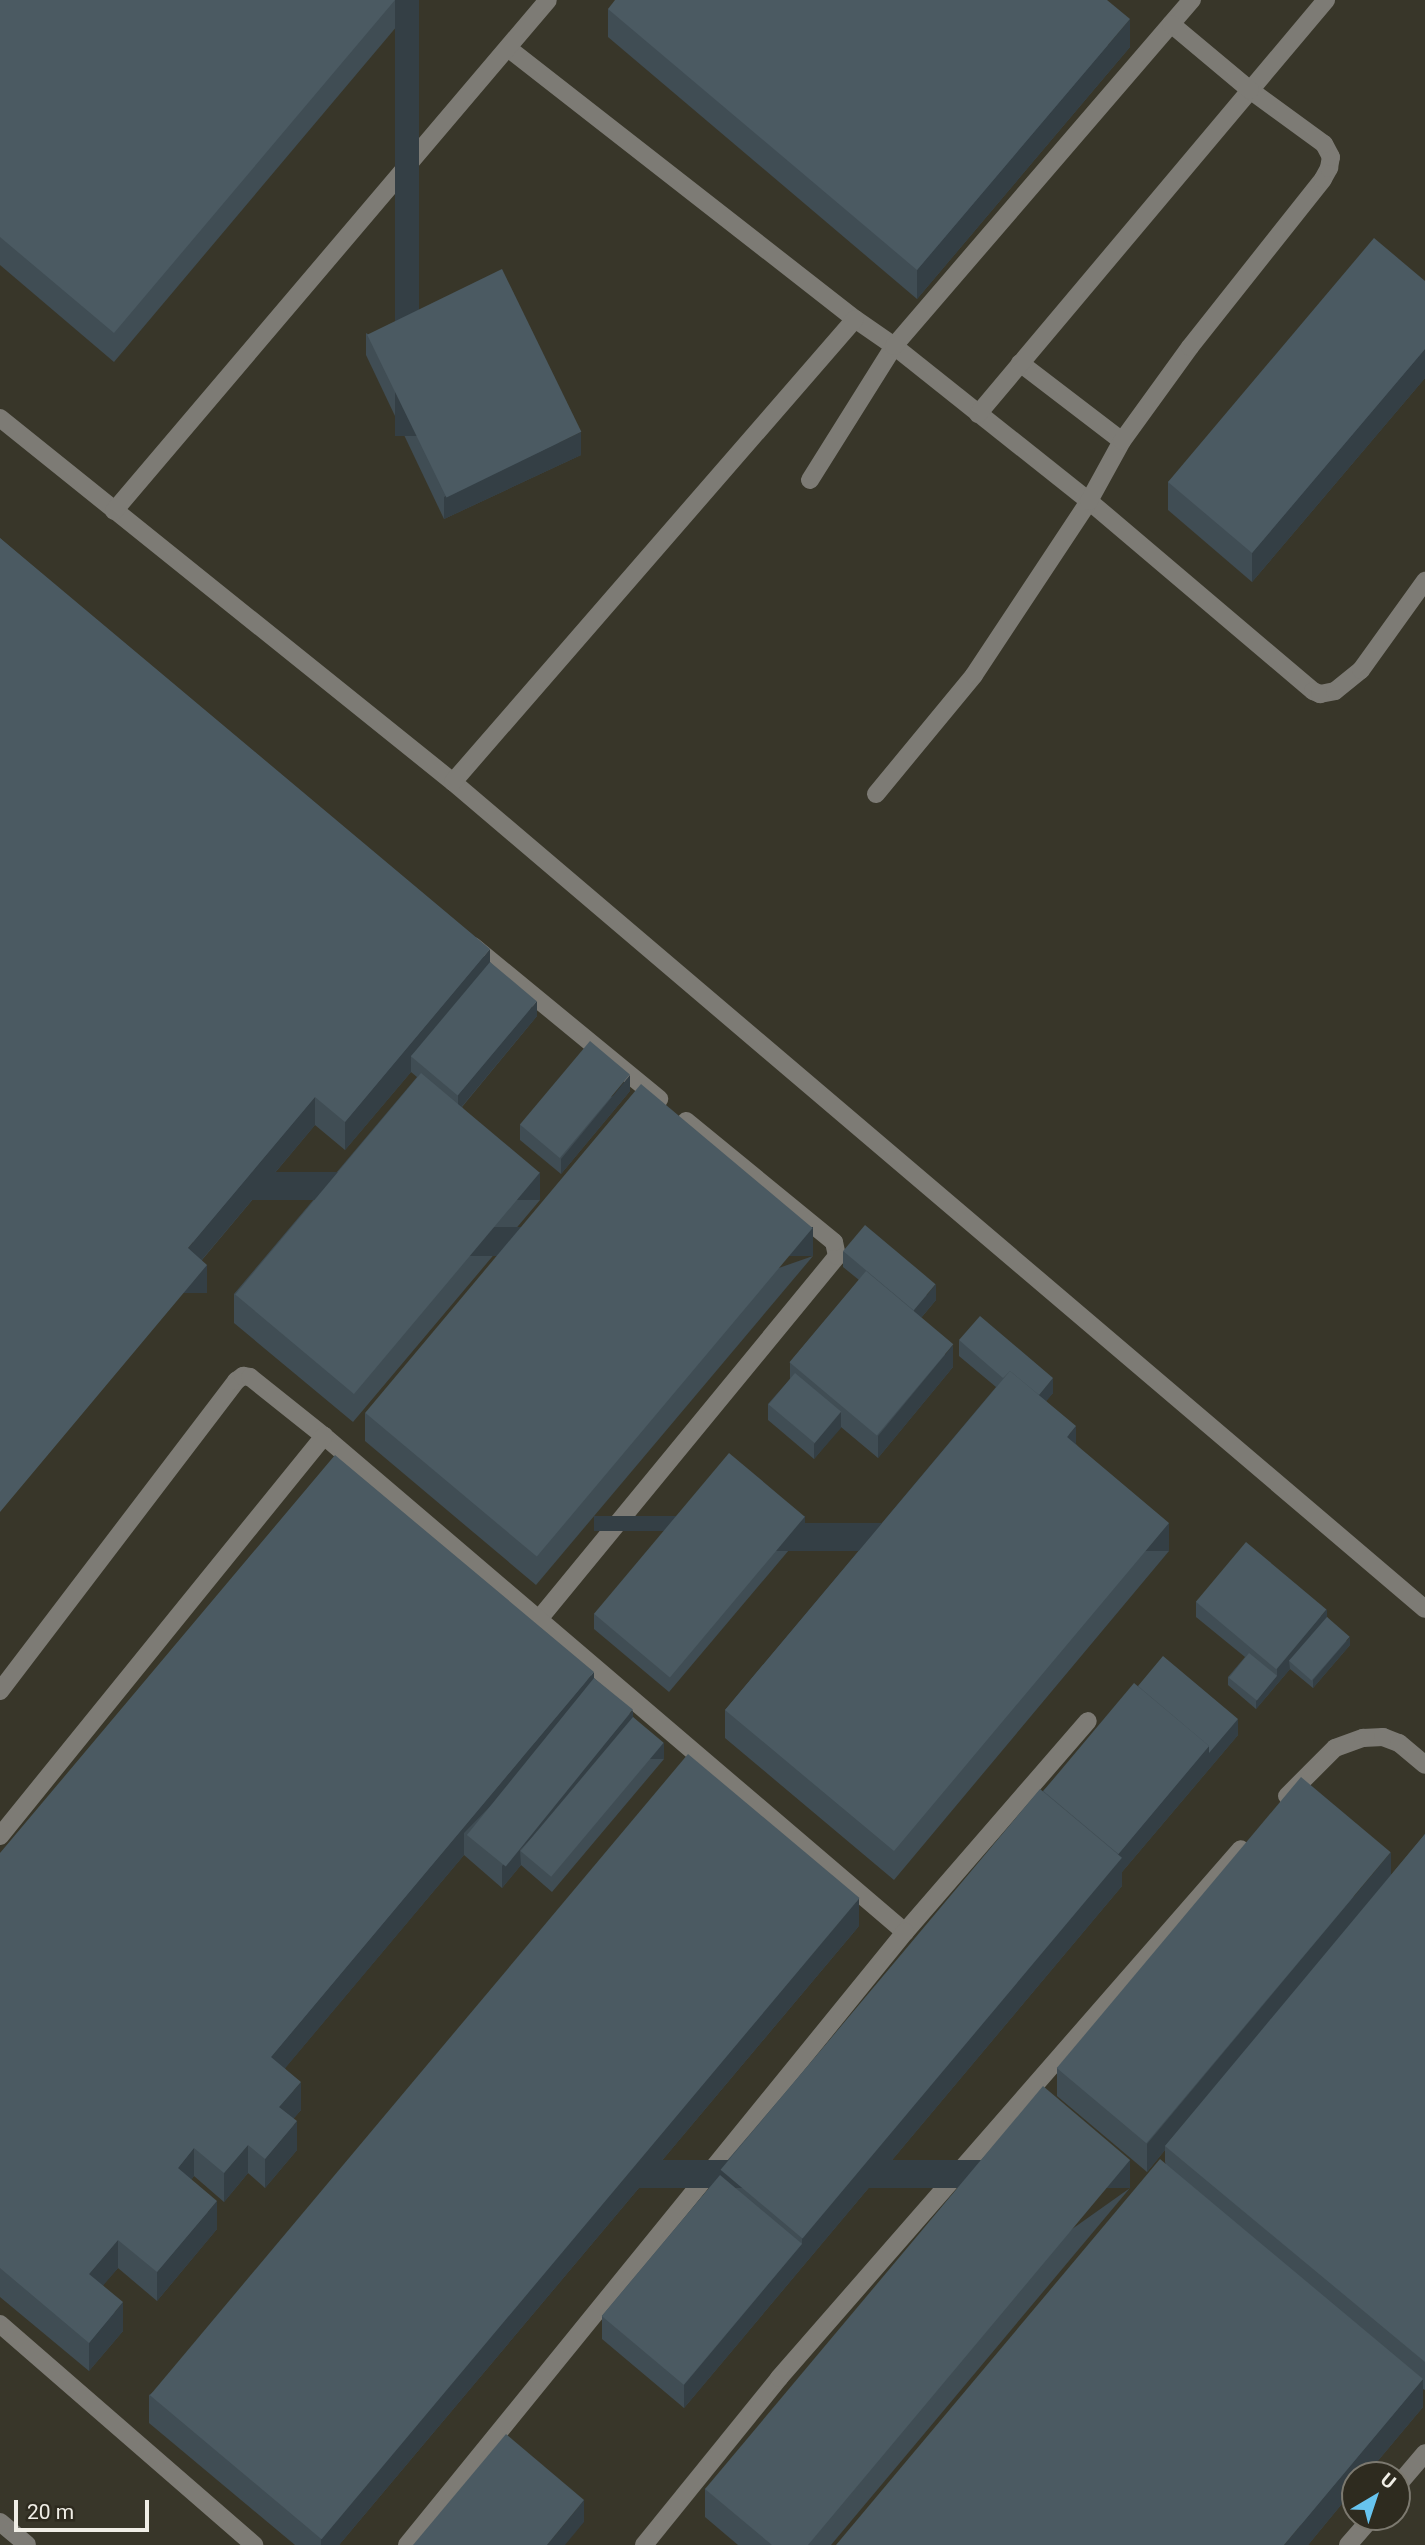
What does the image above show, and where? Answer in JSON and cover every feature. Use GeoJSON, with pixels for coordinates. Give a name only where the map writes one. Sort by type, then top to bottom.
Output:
{"type":"FeatureCollection","features":[{"type":"Feature","properties":{"kind":"street"},"geometry":{"type":"LineString","coordinates":[[114,511],[548,0]]}},
{"type":"Feature","properties":{"kind":"street"},"geometry":{"type":"LineString","coordinates":[[810,480],[894,346],[1192,0]]}},
{"type":"Feature","properties":{"kind":"street"},"geometry":{"type":"LineString","coordinates":[[978,414],[1326,0]]}},
{"type":"Feature","properties":{"kind":"street"},"geometry":{"type":"LineString","coordinates":[[876,794],[974,675],[1088,501],[1122,441],[1198,337],[1323,179],[1328,168],[1331,157],[1324,144],[1250,90],[1171,24]]}},
{"type":"Feature","properties":{"kind":"street"},"geometry":{"type":"LineString","coordinates":[[508,48],[855,319],[894,346],[1088,501],[1320,694],[1335,691],[1361,670],[1425,581]]}},
{"type":"Feature","properties":{"kind":"street"},"geometry":{"type":"LineString","coordinates":[[453,782],[855,319]]}},
{"type":"Feature","properties":{"kind":"street"},"geometry":{"type":"LineString","coordinates":[[1020,363],[1122,441]]}},
{"type":"Feature","properties":{"kind":"street"},"geometry":{"type":"LineString","coordinates":[[0,418],[453,782],[1425,1609]]}},
{"type":"Feature","properties":{"kind":"street"},"geometry":{"type":"LineString","coordinates":[[460,935],[834,1242],[838,1251],[833,1263],[539,1619]]}},
{"type":"Feature","properties":{"kind":"street"},"geometry":{"type":"LineString","coordinates":[[0,1691],[239,1378],[250,1377],[324,1436],[905,1932]]}},
{"type":"Feature","properties":{"kind":"street"},"geometry":{"type":"LineString","coordinates":[[0,1836],[324,1436]]}},
{"type":"Feature","properties":{"kind":"street"},"geometry":{"type":"LineString","coordinates":[[407,2545],[905,1932],[1088,1721]]}},
{"type":"Feature","properties":{"kind":"street"},"geometry":{"type":"LineString","coordinates":[[1270,1815],[1307,1773],[1335,1748],[1363,1738],[1383,1737],[1399,1743],[1425,1765]]}},
{"type":"Feature","properties":{"kind":"street"},"geometry":{"type":"LineString","coordinates":[[644,2545],[779,2378],[1252,1836]]}},
{"type":"Feature","properties":{"kind":"street"},"geometry":{"type":"LineString","coordinates":[[0,2324],[254,2545]]}},
{"type":"Feature","properties":{"kind":"street"},"geometry":{"type":"LineString","coordinates":[[1411,2469],[1425,2452]]}},
{"type":"Feature","properties":{"kind":"street"},"geometry":{"type":"LineString","coordinates":[[0,2522],[27,2545]]}},
{"type":"Feature","properties":{"kind":"street"},"geometry":{"type":"LineString","coordinates":[[1348,2545],[1360,2531]]}},
{"type":"Feature","properties":{"kind":"building"},"geometry":{"type":"Polygon","coordinates":[[[0,0],[395,0],[114,333],[0,237],[0,0]]]}},
{"type":"Feature","properties":{"kind":"building"},"geometry":{"type":"Polygon","coordinates":[[[615,0],[1107,0],[1130,19],[917,270],[608,9],[615,0]]]}},
{"type":"Feature","properties":{"kind":"building"},"geometry":{"type":"Polygon","coordinates":[[[1374,238],[1425,281],[1425,349],[1252,553],[1168,482],[1374,238]]]}},
{"type":"Feature","properties":{"kind":"building"},"geometry":{"type":"Polygon","coordinates":[[[502,269],[581,432],[447,497],[367,335],[502,269]]]}},
{"type":"Feature","properties":{"kind":"building"},"geometry":{"type":"Polygon","coordinates":[[[0,538],[490,949],[345,1122],[315,1097],[188,1248],[207,1265],[0,1512],[0,538]]]}},
{"type":"Feature","properties":{"kind":"building"},"geometry":{"type":"Polygon","coordinates":[[[490,962],[537,1001],[458,1095],[411,1056],[490,962]]]}},
{"type":"Feature","properties":{"kind":"building"},"geometry":{"type":"Polygon","coordinates":[[[590,1041],[630,1074],[560,1158],[520,1124],[590,1041]]]}},
{"type":"Feature","properties":{"kind":"building"},"geometry":{"type":"Polygon","coordinates":[[[421,1073],[540,1173],[354,1394],[235,1294],[421,1073]]]}},
{"type":"Feature","properties":{"kind":"building"},"geometry":{"type":"Polygon","coordinates":[[[641,1084],[813,1228],[537,1557],[365,1413],[641,1084]]]}},
{"type":"Feature","properties":{"kind":"building"},"geometry":{"type":"Polygon","coordinates":[[[865,1225],[935,1284],[914,1310],[843,1251],[865,1225]]]}},
{"type":"Feature","properties":{"kind":"building"},"geometry":{"type":"Polygon","coordinates":[[[866,1271],[953,1344],[877,1435],[790,1362],[866,1271]]]}},
{"type":"Feature","properties":{"kind":"building"},"geometry":{"type":"Polygon","coordinates":[[[980,1316],[1053,1378],[1039,1395],[1010,1371],[1003,1378],[959,1340],[980,1316]]]}},
{"type":"Feature","properties":{"kind":"building"},"geometry":{"type":"Polygon","coordinates":[[[1010,1371],[1076,1426],[1067,1437],[1169,1523],[894,1851],[725,1710],[1010,1371]]]}},
{"type":"Feature","properties":{"kind":"building"},"geometry":{"type":"Polygon","coordinates":[[[795,1373],[841,1412],[815,1443],[769,1404],[795,1373]]]}},
{"type":"Feature","properties":{"kind":"building"},"geometry":{"type":"Polygon","coordinates":[[[729,1453],[805,1517],[670,1678],[594,1614],[729,1453]]]}},
{"type":"Feature","properties":{"kind":"building"},"geometry":{"type":"Polygon","coordinates":[[[335,1455],[594,1672],[271,2057],[301,2082],[279,2107],[297,2121],[265,2159],[248,2145],[224,2173],[194,2148],[178,2168],[217,2201],[157,2272],[118,2240],[89,2274],[123,2302],[89,2343],[0,2268],[0,1853],[335,1455]]]}},
{"type":"Feature","properties":{"kind":"building"},"geometry":{"type":"Polygon","coordinates":[[[1246,1542],[1326,1609],[1276,1669],[1196,1602],[1246,1542]]]}},
{"type":"Feature","properties":{"kind":"building"},"geometry":{"type":"Polygon","coordinates":[[[1327,1617],[1350,1637],[1312,1680],[1289,1661],[1327,1617]]]}},
{"type":"Feature","properties":{"kind":"building"},"geometry":{"type":"Polygon","coordinates":[[[1249,1653],[1277,1676],[1257,1701],[1229,1678],[1249,1653]]]}},
{"type":"Feature","properties":{"kind":"building"},"geometry":{"type":"Polygon","coordinates":[[[1163,1656],[1238,1719],[1209,1753],[1209,1746],[1138,1686],[1163,1656]]]}},
{"type":"Feature","properties":{"kind":"building"},"geometry":{"type":"Polygon","coordinates":[[[594,1678],[633,1709],[506,1866],[467,1835],[594,1678]]]}},
{"type":"Feature","properties":{"kind":"building"},"geometry":{"type":"Polygon","coordinates":[[[1134,1683],[1209,1746],[1118,1854],[1043,1791],[1134,1683]]]}},
{"type":"Feature","properties":{"kind":"building"},"geometry":{"type":"Polygon","coordinates":[[[633,1717],[664,1743],[551,1877],[521,1851],[633,1717]]]}},
{"type":"Feature","properties":{"kind":"building"},"geometry":{"type":"Polygon","coordinates":[[[688,1754],[860,1898],[322,2539],[150,2395],[688,1754]]]}},
{"type":"Feature","properties":{"kind":"building"},"geometry":{"type":"Polygon","coordinates":[[[1301,1777],[1391,1852],[1146,2143],[1057,2068],[1301,1777]]]}},
{"type":"Feature","properties":{"kind":"building"},"geometry":{"type":"Polygon","coordinates":[[[1040,1789],[1122,1858],[803,2239],[721,2170],[1040,1789]]]}},
{"type":"Feature","properties":{"kind":"building"},"geometry":{"type":"Polygon","coordinates":[[[1425,1834],[1425,2362],[1165,2146],[1425,1834]]]}},
{"type":"Feature","properties":{"kind":"building"},"geometry":{"type":"Polygon","coordinates":[[[1043,2086],[1130,2160],[808,2545],[772,2545],[705,2489],[1043,2086]]]}},
{"type":"Feature","properties":{"kind":"building"},"geometry":{"type":"Polygon","coordinates":[[[1160,2159],[1423,2379],[1354,2461],[1341,2461],[1341,2477],[1284,2545],[836,2545],[1160,2159]]]}},
{"type":"Feature","properties":{"kind":"building"},"geometry":{"type":"Polygon","coordinates":[[[720,2175],[802,2244],[684,2385],[602,2316],[720,2175]]]}},
{"type":"Feature","properties":{"kind":"building"},"geometry":{"type":"Polygon","coordinates":[[[506,2434],[584,2500],[547,2545],[413,2545],[506,2434]]]}}]}
